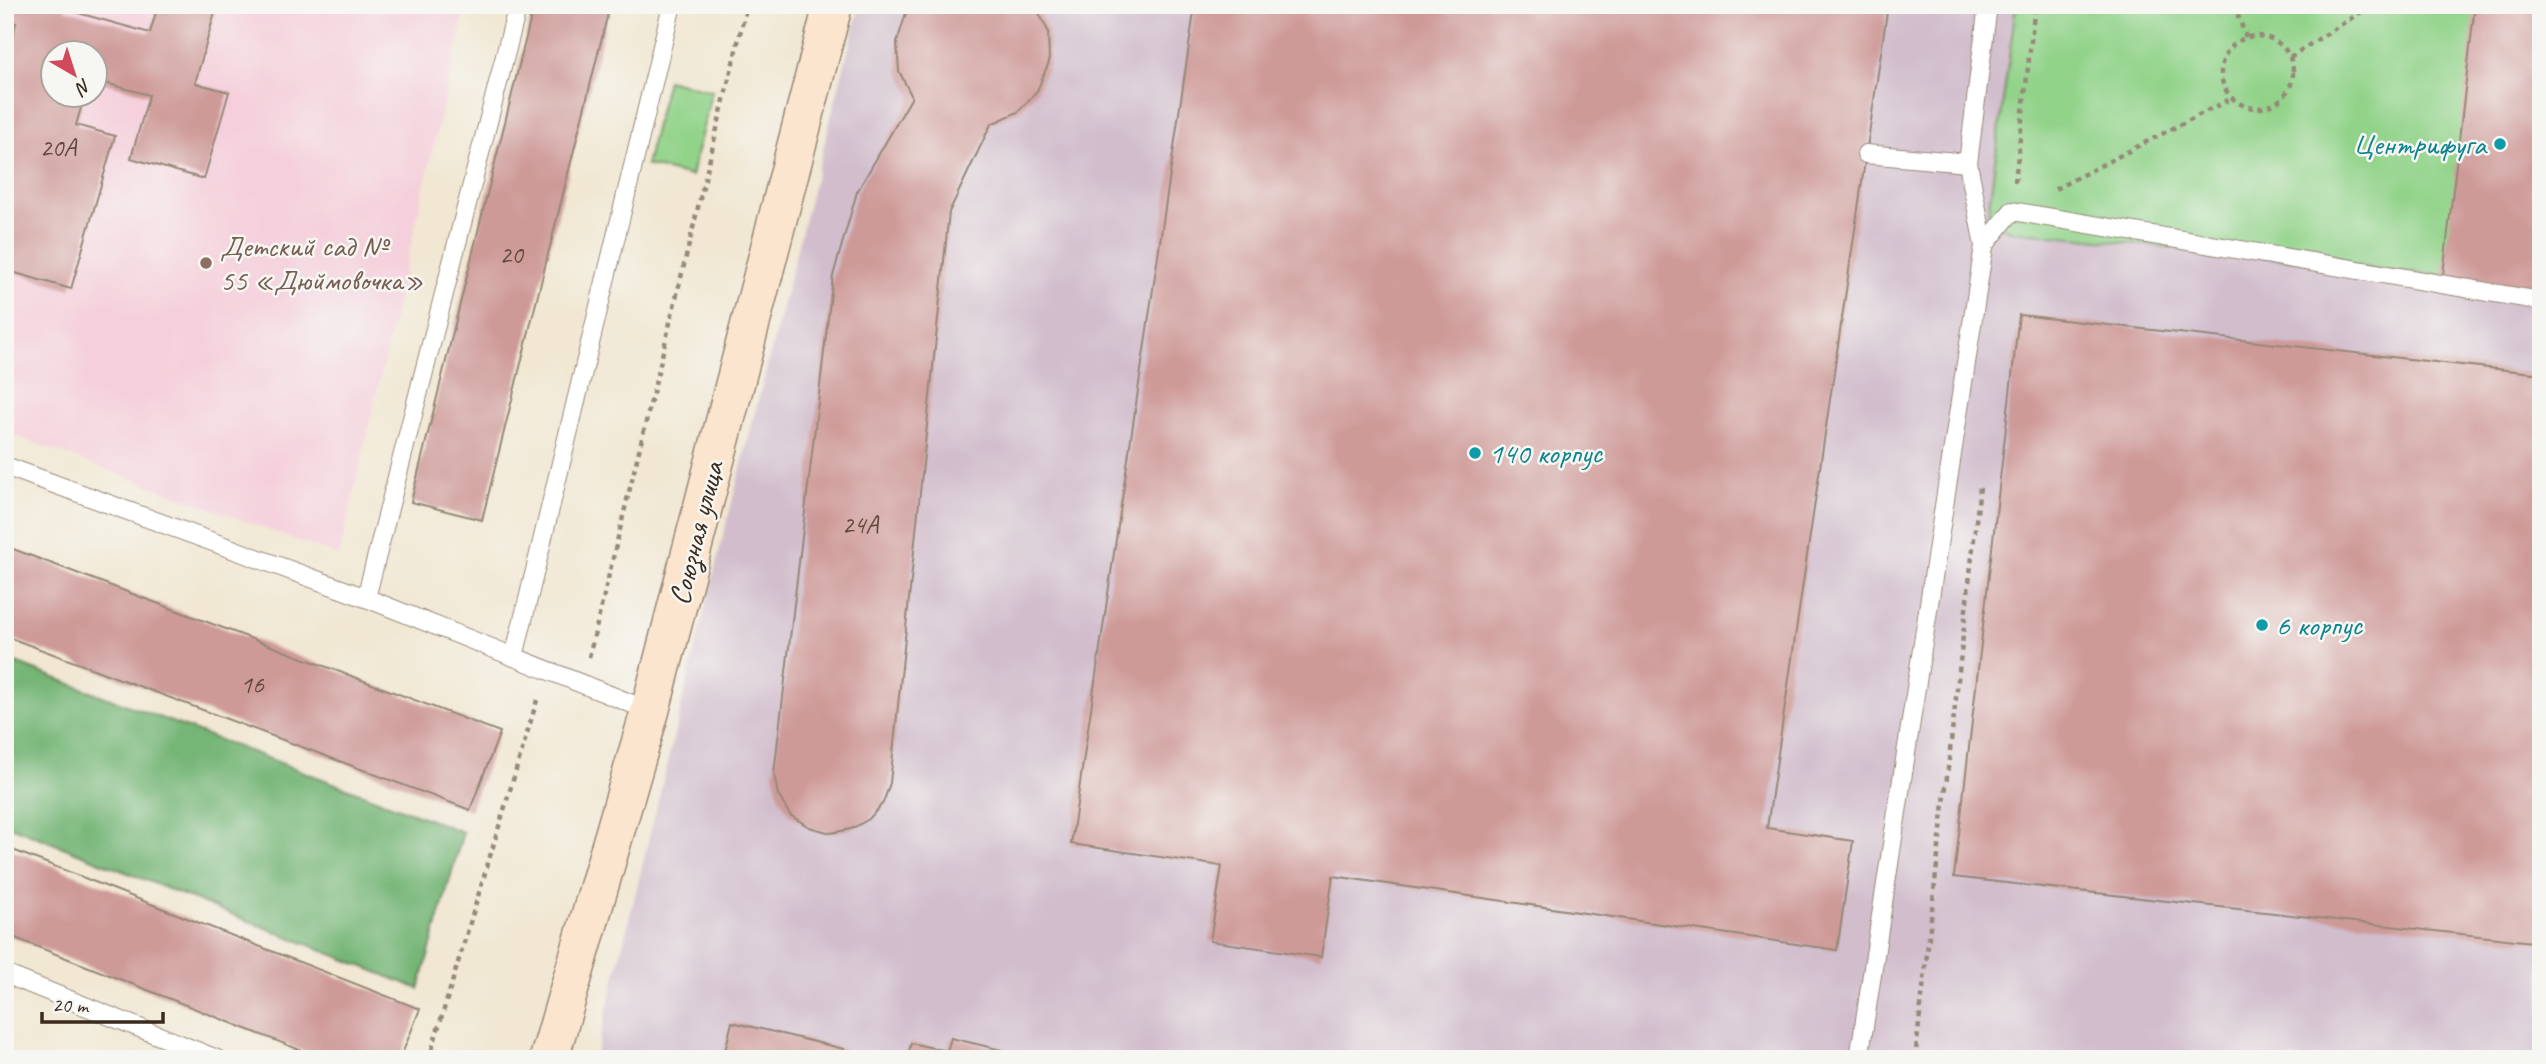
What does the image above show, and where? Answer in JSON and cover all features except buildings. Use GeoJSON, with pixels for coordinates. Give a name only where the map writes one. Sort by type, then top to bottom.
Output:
{"type":"FeatureCollection","features":[{"type":"Feature","properties":{"kind":"street","name":"Союзная улица"},"geometry":{"type":"LineString","coordinates":[[549,1059],[650,711],[833,5]]}},
{"type":"Feature","properties":{"kind":"lane"},"geometry":{"type":"LineString","coordinates":[[366,598],[518,5]]}},
{"type":"Feature","properties":{"kind":"lane"},"geometry":{"type":"LineString","coordinates":[[514,657],[672,5]]}},
{"type":"Feature","properties":{"kind":"lane"},"geometry":{"type":"LineString","coordinates":[[1858,1059],[1984,246],[1968,163],[1988,5]]}},
{"type":"Feature","properties":{"kind":"lane"},"geometry":{"type":"LineString","coordinates":[[1866,155],[1968,163]]}},
{"type":"Feature","properties":{"kind":"lane"},"geometry":{"type":"LineString","coordinates":[[1984,246],[2012,211],[2541,301]]}},
{"type":"Feature","properties":{"kind":"lane"},"geometry":{"type":"LineString","coordinates":[[5,466],[366,598],[650,711]]}},
{"type":"Feature","properties":{"kind":"lane"},"geometry":{"type":"LineString","coordinates":[[5,974],[217,1059]]}},
{"type":"Feature","properties":{"kind":"path"},"geometry":{"type":"LineString","coordinates":[[582,684],[747,5]]}},
{"type":"Feature","properties":{"kind":"path"},"geometry":{"type":"LineString","coordinates":[[2012,211],[2035,5]]}},
{"type":"Feature","properties":{"kind":"path"},"geometry":{"type":"LineString","coordinates":[[2234,5],[2246,37]]}},
{"type":"Feature","properties":{"kind":"path"},"geometry":{"type":"LineString","coordinates":[[2290,57],[2372,5]]}},
{"type":"Feature","properties":{"kind":"path"},"geometry":{"type":"LineString","coordinates":[[2261,36],[2276,40],[2290,57],[2293,77],[2289,90],[2280,100],[2269,106],[2256,108],[2243,105],[2232,98],[2225,87],[2221,74],[2224,59],[2233,46],[2246,37],[2261,36]]}},
{"type":"Feature","properties":{"kind":"path"},"geometry":{"type":"LineString","coordinates":[[2012,211],[2232,98]]}},
{"type":"Feature","properties":{"kind":"path"},"geometry":{"type":"LineString","coordinates":[[1915,1059],[1982,474]]}},
{"type":"Feature","properties":{"kind":"path"},"geometry":{"type":"LineString","coordinates":[[429,1059],[546,669]]}},
{"type":"Feature","properties":{"kind":"shaded area","name":"Детский сад № 55 «Дюймовочка»"},"geometry":{"type":"Polygon","coordinates":[[[5,5],[466,5],[339,556],[5,432],[5,5]]]}},
{"type":"Feature","properties":{"kind":"shaded area"},"geometry":{"type":"Polygon","coordinates":[[[860,5],[2541,5],[2541,1059],[595,1059],[716,564],[860,5]]]}},
{"type":"Feature","properties":{"kind":"green space"},"geometry":{"type":"Polygon","coordinates":[[[2016,5],[2478,5],[2446,276],[2013,231],[1987,221],[2016,5]]]}},
{"type":"Feature","properties":{"kind":"green space"},"geometry":{"type":"Polygon","coordinates":[[[667,80],[712,91],[691,176],[646,165],[667,80]]]}},
{"type":"Feature","properties":{"kind":"green space"},"geometry":{"type":"Polygon","coordinates":[[[5,659],[463,832],[419,989],[5,824],[5,659]]]}},
{"type":"Feature","properties":{"kind":"place","name":"Центрифуга"},"geometry":{"type":"Point","coordinates":[2500,144]}},
{"type":"Feature","properties":{"kind":"place","name":"Детский сад № 55 «Дюймовочка»"},"geometry":{"type":"Point","coordinates":[206,263]}},
{"type":"Feature","properties":{"kind":"place","name":"140 корпус"},"geometry":{"type":"Point","coordinates":[1475,453]}},
{"type":"Feature","properties":{"kind":"place","name":"6 корпус"},"geometry":{"type":"Point","coordinates":[2262,625]}}]}
